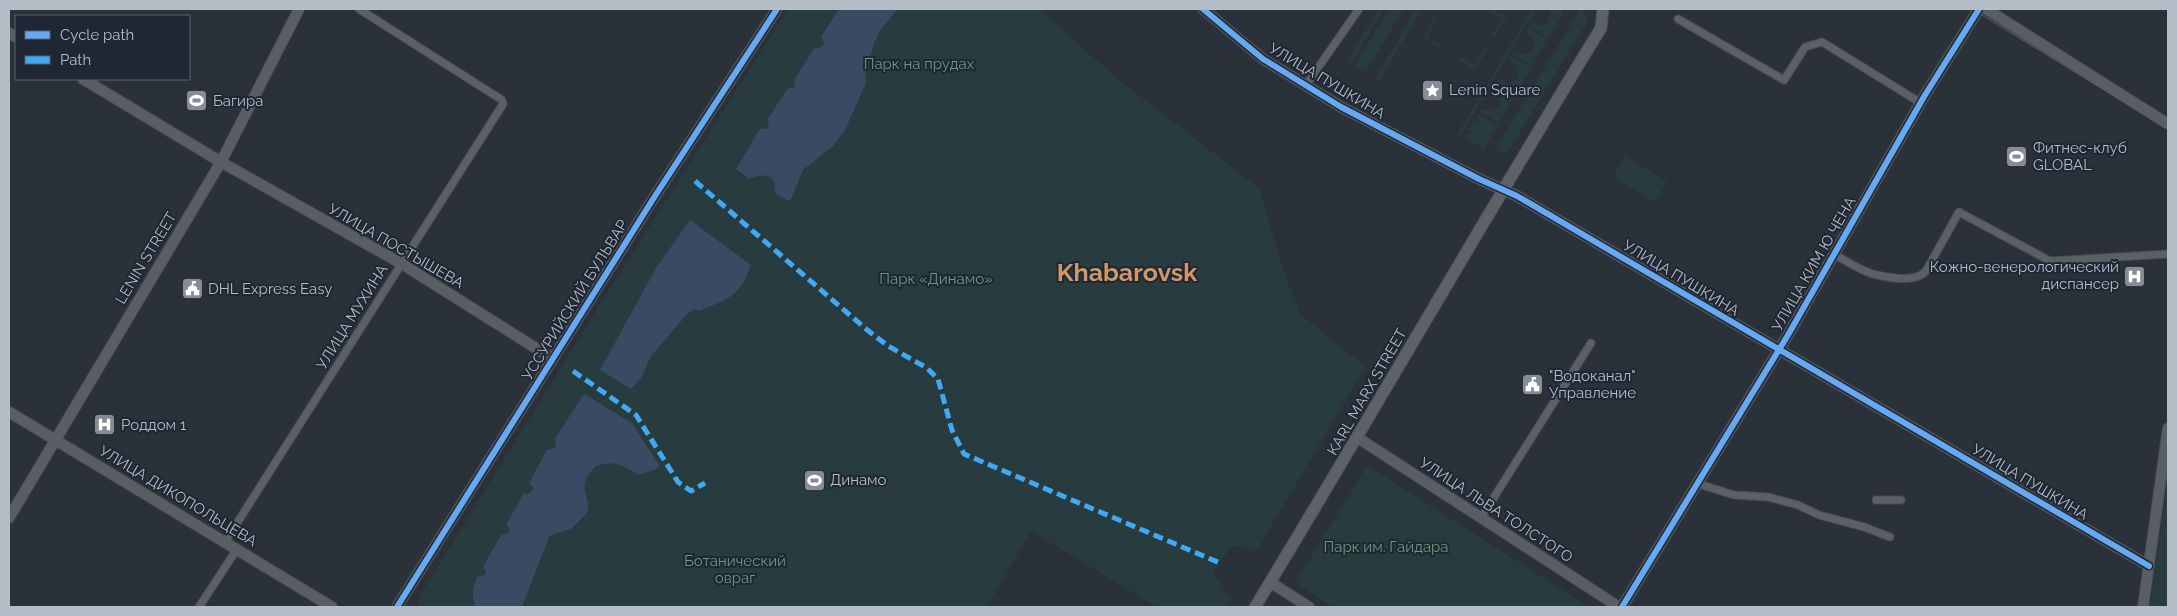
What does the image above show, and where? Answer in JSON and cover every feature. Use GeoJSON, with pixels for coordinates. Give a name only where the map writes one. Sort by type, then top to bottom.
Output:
{"type":"FeatureCollection","features":[{"type":"Feature","properties":{"kind":"main road","name":"KARL MARX STREET"},"geometry":{"type":"LineString","coordinates":[[1255,607],[1358,438],[1502,190],[1601,28],[1603,9]]}},
{"type":"Feature","properties":{"kind":"street","name":"LENIN STREET"},"geometry":{"type":"LineString","coordinates":[[9,518],[221,162],[299,9]]}},
{"type":"Feature","properties":{"kind":"street","name":"УЛИЦА МУХИНА"},"geometry":{"type":"LineString","coordinates":[[225,542],[502,105],[502,100],[359,9]]}},
{"type":"Feature","properties":{"kind":"street","name":"УССУРИЙСКИЙ БУЛЬВАР"},"geometry":{"type":"LineString","coordinates":[[397,607],[655,196],[777,9]]}},
{"type":"Feature","properties":{"kind":"street","name":"УЛИЦА ПУШКИНА"},"geometry":{"type":"LineString","coordinates":[[1203,9],[1263,59],[1349,111],[1479,179],[1525,200],[2149,566]]}},
{"type":"Feature","properties":{"kind":"street"},"geometry":{"type":"LineString","coordinates":[[1306,85],[1359,9]]}},
{"type":"Feature","properties":{"kind":"street","name":"УЛИЦА КИМ Ю ЧЕНА"},"geometry":{"type":"LineString","coordinates":[[1620,607],[1699,484],[1921,102],[1979,9]]}},
{"type":"Feature","properties":{"kind":"street"},"geometry":{"type":"LineString","coordinates":[[1986,9],[2168,124]]}},
{"type":"Feature","properties":{"kind":"street"},"geometry":{"type":"LineString","coordinates":[[1678,19],[1784,80],[1805,47],[1822,42],[1921,102]]}},
{"type":"Feature","properties":{"kind":"street","name":"УЛИЦА ПОСТЫШЕВА"},"geometry":{"type":"LineString","coordinates":[[86,80],[221,162],[402,264],[553,359]]}},
{"type":"Feature","properties":{"kind":"street"},"geometry":{"type":"LineString","coordinates":[[1834,254],[1871,274],[1908,278],[1918,277],[1926,271],[1959,212],[2050,261],[2168,254]]}},
{"type":"Feature","properties":{"kind":"street"},"geometry":{"type":"LineString","coordinates":[[1481,518],[1591,343]]}},
{"type":"Feature","properties":{"kind":"street","name":"УЛИЦА ДИКОПОЛЬЦЕВА"},"geometry":{"type":"LineString","coordinates":[[9,412],[332,607]]}},
{"type":"Feature","properties":{"kind":"street"},"geometry":{"type":"LineString","coordinates":[[2143,607],[2168,428]]}},
{"type":"Feature","properties":{"kind":"street","name":"УЛИЦА ЛЬВА ТОЛСТОГО"},"geometry":{"type":"LineString","coordinates":[[1358,438],[1620,607]]}},
{"type":"Feature","properties":{"kind":"street"},"geometry":{"type":"LineString","coordinates":[[1699,484],[1734,496],[1776,499],[1798,505],[1819,515],[1864,527],[1890,537]]}},
{"type":"Feature","properties":{"kind":"street"},"geometry":{"type":"LineString","coordinates":[[1876,500],[1901,500]]}},
{"type":"Feature","properties":{"kind":"street"},"geometry":{"type":"LineString","coordinates":[[199,607],[237,549]]}},
{"type":"Feature","properties":{"kind":"street"},"geometry":{"type":"LineString","coordinates":[[1270,582],[1309,607]]}},
{"type":"Feature","properties":{"kind":"street"},"geometry":{"type":"LineString","coordinates":[[404,607],[406,592]]}},
{"type":"Feature","properties":{"kind":"green space","name":"Парк «Динамо»"},"geometry":{"type":"Polygon","coordinates":[[[788,9],[1040,9],[1114,76],[1259,188],[1285,275],[1301,314],[1366,366],[1257,550],[1232,546],[1213,574],[1232,598],[1225,607],[1157,607],[1031,531],[987,607],[418,607],[419,597],[599,306],[788,9]]]}},
{"type":"Feature","properties":{"kind":"green space"},"geometry":{"type":"Polygon","coordinates":[[[1379,9],[1384,9],[1351,64],[1347,62],[1379,9]]]}},
{"type":"Feature","properties":{"kind":"green space"},"geometry":{"type":"Polygon","coordinates":[[[1389,9],[1404,9],[1365,73],[1354,67],[1389,9]]]}},
{"type":"Feature","properties":{"kind":"green space"},"geometry":{"type":"Polygon","coordinates":[[[1416,9],[1422,9],[1379,82],[1375,79],[1416,9]]]}},
{"type":"Feature","properties":{"kind":"green space"},"geometry":{"type":"Polygon","coordinates":[[[1486,9],[1493,9],[1507,17],[1494,38],[1491,36],[1502,18],[1486,9]]]}},
{"type":"Feature","properties":{"kind":"green space"},"geometry":{"type":"Polygon","coordinates":[[[1532,9],[1536,9],[1461,135],[1458,133],[1532,9]]]}},
{"type":"Feature","properties":{"kind":"green space"},"geometry":{"type":"Polygon","coordinates":[[[1548,9],[1564,11],[1549,38],[1528,26],[1531,22],[1541,26],[1548,22],[1551,14],[1548,9]]]}},
{"type":"Feature","properties":{"kind":"green space"},"geometry":{"type":"Polygon","coordinates":[[[1580,9],[1583,9],[1588,20],[1506,155],[1496,148],[1580,9]]]}},
{"type":"Feature","properties":{"kind":"green space"},"geometry":{"type":"Polygon","coordinates":[[[1435,18],[1437,19],[1427,37],[1441,45],[1440,48],[1423,38],[1435,18]]]}},
{"type":"Feature","properties":{"kind":"green space"},"geometry":{"type":"Polygon","coordinates":[[[1528,28],[1548,39],[1532,66],[1512,54],[1514,52],[1524,55],[1532,51],[1534,43],[1526,32],[1528,28]]]}},
{"type":"Feature","properties":{"kind":"green space"},"geometry":{"type":"Polygon","coordinates":[[[1485,47],[1488,49],[1475,70],[1459,60],[1461,57],[1474,65],[1485,47]]]}},
{"type":"Feature","properties":{"kind":"green space"},"geometry":{"type":"Polygon","coordinates":[[[1511,56],[1531,68],[1515,95],[1495,84],[1498,80],[1509,83],[1518,77],[1518,68],[1509,60],[1511,56]]]}},
{"type":"Feature","properties":{"kind":"green space"},"geometry":{"type":"Polygon","coordinates":[[[1495,85],[1514,96],[1499,123],[1479,111],[1480,109],[1492,111],[1500,106],[1501,95],[1492,89],[1495,85]]]}},
{"type":"Feature","properties":{"kind":"green space"},"geometry":{"type":"Polygon","coordinates":[[[1478,114],[1498,125],[1484,149],[1464,137],[1466,133],[1470,135],[1471,132],[1468,130],[1473,121],[1477,123],[1480,119],[1476,117],[1478,114]]]}},
{"type":"Feature","properties":{"kind":"green space"},"geometry":{"type":"Polygon","coordinates":[[[1625,156],[1667,181],[1655,202],[1613,177],[1625,156]]]}},
{"type":"Feature","properties":{"kind":"green space","name":"Парк им. Гайдара"},"geometry":{"type":"Polygon","coordinates":[[[1367,466],[1589,607],[1333,607],[1295,583],[1367,466]]]}},
{"type":"Feature","properties":{"kind":"green space"},"geometry":{"type":"Polygon","coordinates":[[[2168,471],[2168,607],[2150,607],[2168,471]]]}},
{"type":"Feature","properties":{"kind":"water"},"geometry":{"type":"Polygon","coordinates":[[[839,9],[898,9],[881,29],[875,41],[866,72],[865,85],[845,130],[832,147],[803,170],[790,201],[775,194],[772,179],[759,176],[749,179],[736,169],[760,129],[766,129],[769,126],[767,120],[788,88],[795,87],[794,80],[815,47],[823,46],[824,42],[821,37],[839,9]]]}},
{"type":"Feature","properties":{"kind":"water"},"geometry":{"type":"Polygon","coordinates":[[[690,220],[751,265],[747,276],[732,296],[699,311],[694,309],[688,313],[651,356],[641,378],[631,389],[600,370],[656,268],[690,220]]]}},
{"type":"Feature","properties":{"kind":"water"},"geometry":{"type":"Polygon","coordinates":[[[584,394],[632,423],[659,465],[659,468],[640,475],[612,463],[601,464],[595,467],[585,482],[584,487],[588,502],[587,513],[571,529],[549,537],[522,607],[475,607],[473,592],[477,577],[485,575],[486,571],[483,567],[501,535],[509,533],[506,525],[524,493],[528,494],[532,491],[533,487],[529,483],[547,450],[555,448],[554,440],[584,394]]]}},
{"type":"Feature","properties":{"kind":"tram line"},"geometry":{"type":"LineString","coordinates":[[1972,9],[2168,129]]}},
{"type":"Feature","properties":{"kind":"marked path"},"geometry":{"type":"LineString","coordinates":[[695,181],[866,329],[888,346],[927,368],[938,379],[952,430],[964,454],[1220,563]]}},
{"type":"Feature","properties":{"kind":"marked path"},"geometry":{"type":"LineString","coordinates":[[573,371],[636,415],[678,482],[691,491],[705,483]]}},
{"type":"Feature","properties":{"kind":"cycle path"},"geometry":{"type":"LineString","coordinates":[[397,607],[655,196],[777,9]]}},
{"type":"Feature","properties":{"kind":"cycle path"},"geometry":{"type":"LineString","coordinates":[[1203,9],[1263,59],[1341,107],[1479,179],[1517,196],[2149,566]]}},
{"type":"Feature","properties":{"kind":"cycle path"},"geometry":{"type":"LineString","coordinates":[[1622,607],[1788,335],[1925,95],[1979,9]]}},
{"type":"Feature","properties":{"kind":"place","name":"Lenin Square"},"geometry":{"type":"Point","coordinates":[1433,90]}},
{"type":"Feature","properties":{"kind":"place","name":"Багира"},"geometry":{"type":"Point","coordinates":[197,101]}},
{"type":"Feature","properties":{"kind":"place","name":"Фитнес-клуб GLOBAL"},"geometry":{"type":"Point","coordinates":[2017,157]}},
{"type":"Feature","properties":{"kind":"place","name":"Кожно-венерологический диспансер"},"geometry":{"type":"Point","coordinates":[2135,276]}},
{"type":"Feature","properties":{"kind":"place","name":"DHL Express Easy"},"geometry":{"type":"Point","coordinates":[192,289]}},
{"type":"Feature","properties":{"kind":"place","name":"\"Водоканал\" Управление"},"geometry":{"type":"Point","coordinates":[1533,385]}},
{"type":"Feature","properties":{"kind":"place","name":"Роддом 1"},"geometry":{"type":"Point","coordinates":[105,425]}},
{"type":"Feature","properties":{"kind":"place","name":"Динамо"},"geometry":{"type":"Point","coordinates":[814,480]}},
{"type":"Feature","properties":{"kind":"district","name":"Khabarovsk"},"geometry":{"type":"Point","coordinates":[1127,272]}},
{"type":"Feature","properties":{"kind":"park label","name":"Парк на прудах"},"geometry":{"type":"Point","coordinates":[919,64]}},
{"type":"Feature","properties":{"kind":"park label","name":"Ботанический овраг"},"geometry":{"type":"Point","coordinates":[735,570]}}]}
